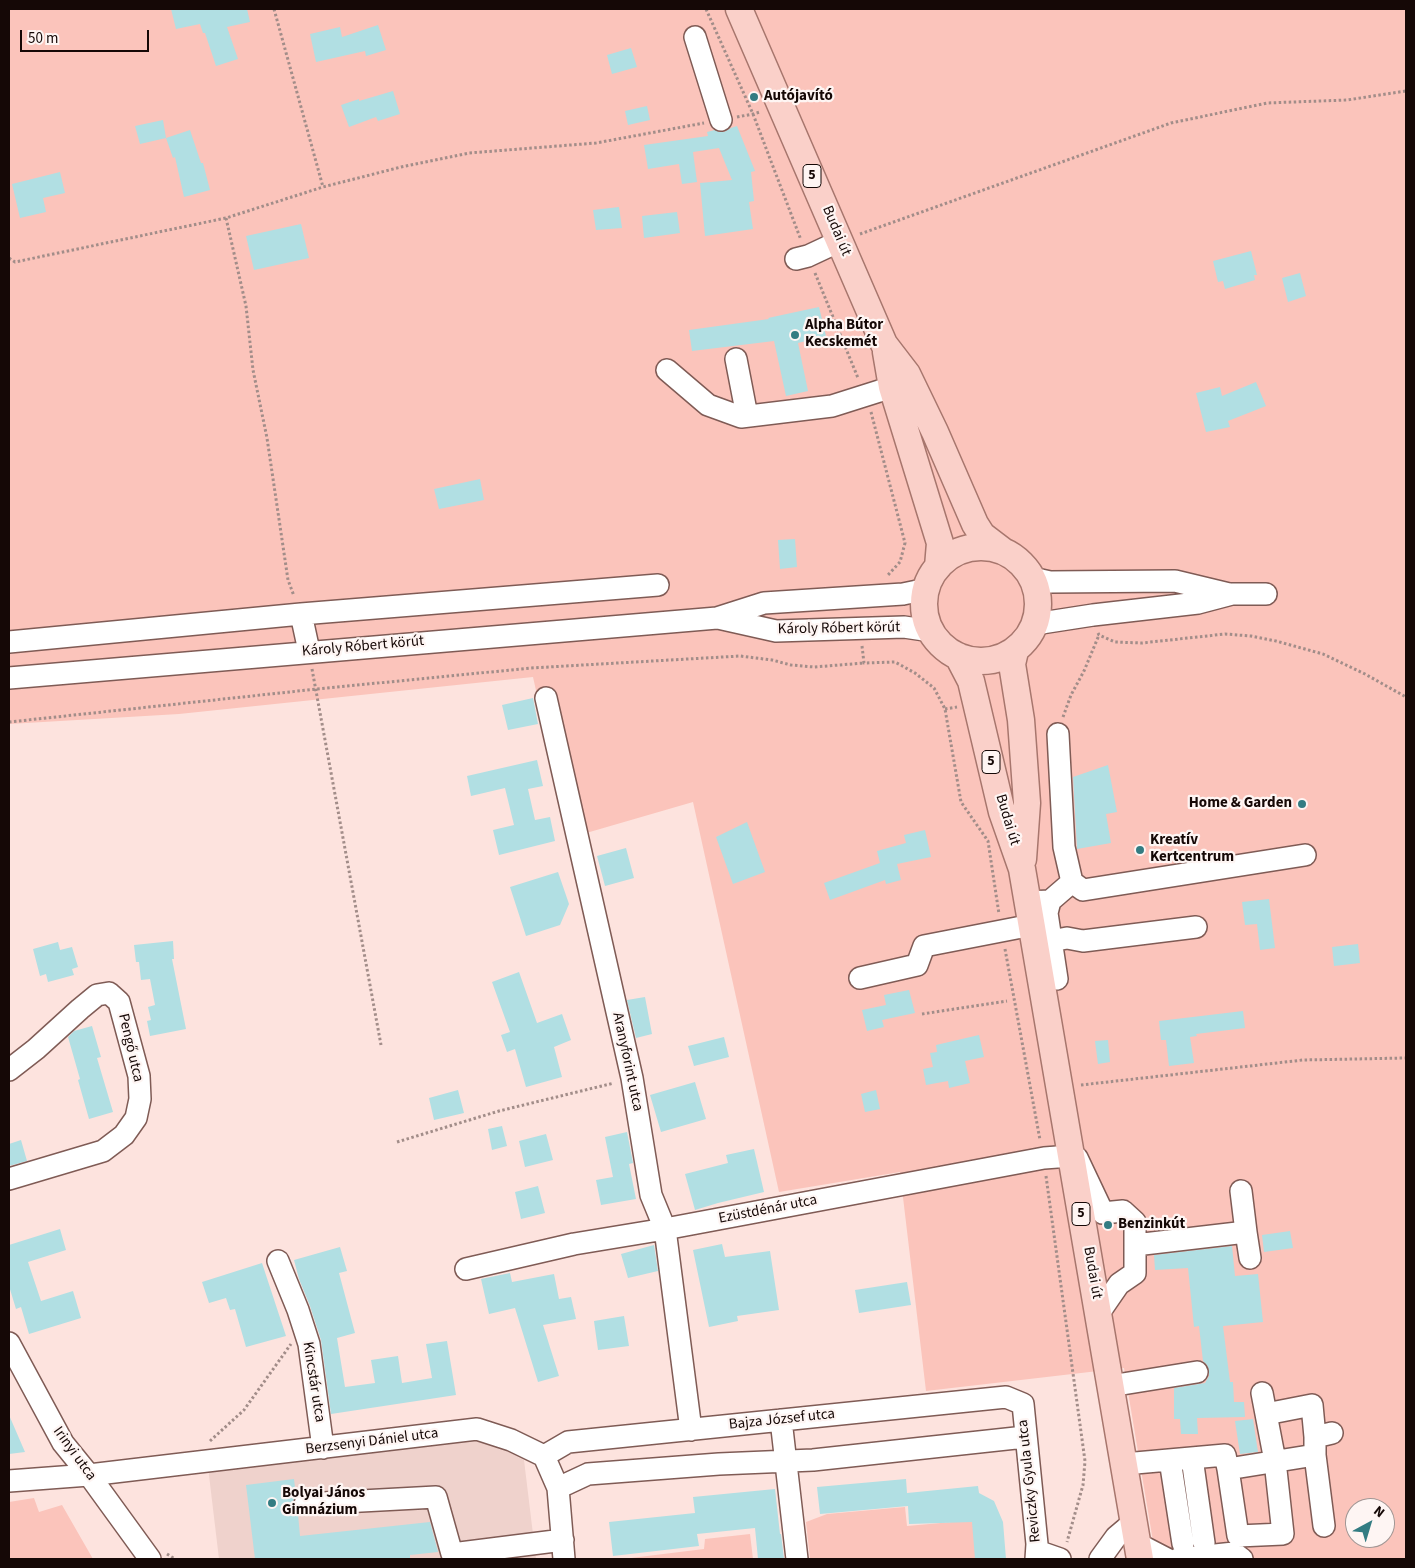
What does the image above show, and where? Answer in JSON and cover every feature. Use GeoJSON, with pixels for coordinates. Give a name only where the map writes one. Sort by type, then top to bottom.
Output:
{"type":"FeatureCollection","features":[{"type":"Feature","properties":{"kind":"main road","name":"Budai út"},"geometry":{"type":"LineString","coordinates":[[739,9],[884,344],[892,387],[940,543],[932,578]]}},
{"type":"Feature","properties":{"kind":"main road","name":"Budai út"},"geometry":{"type":"LineString","coordinates":[[884,344],[907,374],[935,432],[975,524],[982,534],[1002,551]]}},
{"type":"Feature","properties":{"kind":"main road","name":"5"},"geometry":{"type":"LineString","coordinates":[[980,547],[1002,551],[1019,562],[1032,578],[1038,600],[1035,624],[1027,639],[1015,651],[1006,656],[987,661],[967,660],[942,646],[931,631],[926,618],[924,603],[932,578],[946,559],[956,553],[980,547]]}},
{"type":"Feature","properties":{"kind":"main road","name":"Budai út"},"geometry":{"type":"LineString","coordinates":[[1015,651],[1012,664],[1021,720],[1026,803],[1022,869]]}},
{"type":"Feature","properties":{"kind":"main road","name":"Budai út"},"geometry":{"type":"LineString","coordinates":[[958,656],[971,681],[1002,812],[1039,922],[1059,1087],[1138,1541]]}},
{"type":"Feature","properties":{"kind":"street"},"geometry":{"type":"LineString","coordinates":[[695,37],[721,120]]}},
{"type":"Feature","properties":{"kind":"street"},"geometry":{"type":"LineString","coordinates":[[802,257],[840,241]]}},
{"type":"Feature","properties":{"kind":"street"},"geometry":{"type":"LineString","coordinates":[[736,359],[747,416]]}},
{"type":"Feature","properties":{"kind":"street"},"geometry":{"type":"LineString","coordinates":[[667,370],[708,405],[741,417],[832,406],[892,387]]}},
{"type":"Feature","properties":{"kind":"street","name":"Károly Róbert körút"},"geometry":{"type":"LineString","coordinates":[[9,678],[308,651],[718,618],[764,603],[903,594],[932,578]]}},
{"type":"Feature","properties":{"kind":"street"},"geometry":{"type":"LineString","coordinates":[[1032,578],[1050,582],[1174,581],[1232,594],[1266,594]]}},
{"type":"Feature","properties":{"kind":"street"},"geometry":{"type":"LineString","coordinates":[[9,642],[302,614],[658,585]]}},
{"type":"Feature","properties":{"kind":"street"},"geometry":{"type":"LineString","coordinates":[[1035,624],[1096,625],[1232,594]]}},
{"type":"Feature","properties":{"kind":"street"},"geometry":{"type":"LineString","coordinates":[[302,614],[308,651]]}},
{"type":"Feature","properties":{"kind":"street","name":"Károly Róbert körút"},"geometry":{"type":"LineString","coordinates":[[718,618],[776,631],[904,628],[931,631]]}},
{"type":"Feature","properties":{"kind":"street","name":"Aranyforint utca"},"geometry":{"type":"LineString","coordinates":[[546,698],[632,1078],[651,1195],[665,1229],[691,1430]]}},
{"type":"Feature","properties":{"kind":"street"},"geometry":{"type":"LineString","coordinates":[[1058,734],[1064,846],[1072,882],[1084,890],[1305,855]]}},
{"type":"Feature","properties":{"kind":"street"},"geometry":{"type":"LineString","coordinates":[[860,978],[917,965],[924,946],[1039,922],[1072,882]]}},
{"type":"Feature","properties":{"kind":"street"},"geometry":{"type":"LineString","coordinates":[[1039,922],[1067,938],[1083,941],[1196,927]]}},
{"type":"Feature","properties":{"kind":"street"},"geometry":{"type":"LineString","coordinates":[[1039,922],[1058,978]]}},
{"type":"Feature","properties":{"kind":"street","name":"Pengő utca"},"geometry":{"type":"LineString","coordinates":[[9,1070],[36,1049],[80,1008],[97,995],[109,993],[119,1002],[139,1076],[140,1099],[136,1118],[124,1135],[103,1151],[9,1178]]}},
{"type":"Feature","properties":{"kind":"street"},"geometry":{"type":"LineString","coordinates":[[1070,1148],[1103,1213],[1123,1211],[1135,1222],[1135,1273],[1119,1284],[1099,1313]]}},
{"type":"Feature","properties":{"kind":"street","name":"Ezüstdénár utca"},"geometry":{"type":"LineString","coordinates":[[466,1269],[574,1244],[665,1229],[1044,1158],[1070,1148]]}},
{"type":"Feature","properties":{"kind":"street"},"geometry":{"type":"LineString","coordinates":[[1241,1191],[1250,1258]]}},
{"type":"Feature","properties":{"kind":"street"},"geometry":{"type":"LineString","coordinates":[[1134,1245],[1246,1232]]}},
{"type":"Feature","properties":{"kind":"street","name":"Kincstár utca"},"geometry":{"type":"LineString","coordinates":[[278,1261],[309,1344],[323,1448]]}},
{"type":"Feature","properties":{"kind":"street","name":"Irinyi utca"},"geometry":{"type":"LineString","coordinates":[[9,1343],[63,1442],[150,1559]]}},
{"type":"Feature","properties":{"kind":"street"},"geometry":{"type":"LineString","coordinates":[[1110,1386],[1196,1372]]}},
{"type":"Feature","properties":{"kind":"street"},"geometry":{"type":"LineString","coordinates":[[1124,1464],[1225,1454],[1238,1536],[1283,1534],[1276,1461],[1262,1393]]}},
{"type":"Feature","properties":{"kind":"street","name":"Bajza József utca"},"geometry":{"type":"LineString","coordinates":[[544,1456],[568,1442],[1006,1397],[1023,1404]]}},
{"type":"Feature","properties":{"kind":"street","name":"Reviczky Gyula utca"},"geometry":{"type":"LineString","coordinates":[[1023,1404],[1037,1555]]}},
{"type":"Feature","properties":{"kind":"street"},"geometry":{"type":"LineString","coordinates":[[1266,1414],[1312,1405],[1320,1442],[1324,1526]]}},
{"type":"Feature","properties":{"kind":"street"},"geometry":{"type":"LineString","coordinates":[[782,1420],[797,1559]]}},
{"type":"Feature","properties":{"kind":"street","name":"Berzsenyi Dániel utca"},"geometry":{"type":"LineString","coordinates":[[9,1481],[89,1475],[477,1429],[511,1440],[544,1456]]}},
{"type":"Feature","properties":{"kind":"street"},"geometry":{"type":"LineString","coordinates":[[558,1488],[588,1474],[719,1464],[786,1462],[1025,1437]]}},
{"type":"Feature","properties":{"kind":"street"},"geometry":{"type":"LineString","coordinates":[[1228,1469],[1276,1461],[1320,1442]]}},
{"type":"Feature","properties":{"kind":"street"},"geometry":{"type":"LineString","coordinates":[[305,1504],[436,1497],[452,1557],[564,1550],[558,1488],[544,1456]]}},
{"type":"Feature","properties":{"kind":"street"},"geometry":{"type":"LineString","coordinates":[[1185,1554],[1192,1458]]}},
{"type":"Feature","properties":{"kind":"street"},"geometry":{"type":"LineString","coordinates":[[1170,1460],[1185,1554]]}},
{"type":"Feature","properties":{"kind":"street"},"geometry":{"type":"LineString","coordinates":[[1105,1556],[1116,1536],[1185,1554],[1234,1553],[1242,1559]]}},
{"type":"Feature","properties":{"kind":"street"},"geometry":{"type":"LineString","coordinates":[[1037,1555],[1063,1552]]}},
{"type":"Feature","properties":{"kind":"path"},"geometry":{"type":"LineString","coordinates":[[274,9],[323,187]]}},
{"type":"Feature","properties":{"kind":"path"},"geometry":{"type":"LineString","coordinates":[[706,9],[754,114],[802,257],[865,395],[873,418],[905,543],[900,562],[888,575],[882,576]]}},
{"type":"Feature","properties":{"kind":"path"},"geometry":{"type":"LineString","coordinates":[[840,241],[1171,123],[1267,103],[1347,100],[1406,91]]}},
{"type":"Feature","properties":{"kind":"path"},"geometry":{"type":"LineString","coordinates":[[9,258],[15,262],[226,218],[323,187],[401,167],[469,153],[596,142],[754,114],[780,103]]}},
{"type":"Feature","properties":{"kind":"path"},"geometry":{"type":"LineString","coordinates":[[226,218],[246,306],[253,370],[267,438],[288,580],[302,614]]}},
{"type":"Feature","properties":{"kind":"path"},"geometry":{"type":"LineString","coordinates":[[1058,734],[1071,695],[1084,671],[1096,625],[1115,642],[1142,643],[1225,634],[1251,636],[1276,641],[1323,654],[1365,674],[1406,697]]}},
{"type":"Feature","properties":{"kind":"path"},"geometry":{"type":"LineString","coordinates":[[308,651],[317,689],[381,1045]]}},
{"type":"Feature","properties":{"kind":"path"},"geometry":{"type":"LineString","coordinates":[[9,722],[531,668],[740,656],[814,667],[864,664]]}},
{"type":"Feature","properties":{"kind":"path"},"geometry":{"type":"LineString","coordinates":[[945,709],[961,802],[988,841],[1001,930],[1044,1158],[1085,1461],[1083,1485],[1063,1552]]}},
{"type":"Feature","properties":{"kind":"path"},"geometry":{"type":"LineString","coordinates":[[922,1014],[1007,1001]]}},
{"type":"Feature","properties":{"kind":"path"},"geometry":{"type":"LineString","coordinates":[[1059,1087],[1303,1060],[1406,1058]]}},
{"type":"Feature","properties":{"kind":"path"},"geometry":{"type":"LineString","coordinates":[[398,1142],[499,1111],[632,1078]]}},
{"type":"Feature","properties":{"kind":"path"},"geometry":{"type":"LineString","coordinates":[[187,1463],[244,1410],[287,1348],[304,1328]]}},
{"type":"Feature","properties":{"kind":"shaded area"},"geometry":{"type":"Polygon","coordinates":[[[9,9],[1406,9],[1406,1559],[1156,1559],[1124,1368],[926,1391],[900,1172],[779,1192],[693,802],[569,838],[533,677],[179,714],[9,724],[9,9]]]}},
{"type":"Feature","properties":{"kind":"shaded area"},"geometry":{"type":"Polygon","coordinates":[[[477,1436],[524,1460],[536,1559],[219,1559],[208,1467],[477,1436]]]}},
{"type":"Feature","properties":{"kind":"shaded area"},"geometry":{"type":"Polygon","coordinates":[[[34,1498],[39,1512],[62,1505],[93,1559],[9,1559],[9,1502],[34,1498]]]}},
{"type":"Feature","properties":{"kind":"shaded area"},"geometry":{"type":"Polygon","coordinates":[[[905,1507],[907,1526],[974,1520],[978,1559],[810,1559],[806,1522],[827,1514],[905,1507]]]}},
{"type":"Feature","properties":{"kind":"shaded area"},"geometry":{"type":"Polygon","coordinates":[[[750,1534],[753,1559],[631,1558],[704,1549],[705,1539],[750,1534]]]}},
{"type":"Feature","properties":{"kind":"building"},"geometry":{"type":"Polygon","coordinates":[[[171,9],[247,9],[250,22],[227,27],[238,59],[216,66],[200,24],[176,29],[171,9]]]}},
{"type":"Feature","properties":{"kind":"building"},"geometry":{"type":"Polygon","coordinates":[[[378,25],[386,50],[366,56],[365,51],[316,62],[310,34],[340,27],[342,37],[378,25]]]}},
{"type":"Feature","properties":{"kind":"building"},"geometry":{"type":"Polygon","coordinates":[[[631,48],[637,67],[612,74],[607,55],[631,48]]]}},
{"type":"Feature","properties":{"kind":"building"},"geometry":{"type":"Polygon","coordinates":[[[393,91],[400,114],[378,121],[376,117],[349,127],[341,105],[393,91]]]}},
{"type":"Feature","properties":{"kind":"building"},"geometry":{"type":"Polygon","coordinates":[[[647,106],[650,120],[628,125],[625,111],[647,106]]]}},
{"type":"Feature","properties":{"kind":"building"},"geometry":{"type":"Polygon","coordinates":[[[163,120],[166,138],[140,144],[135,126],[163,120]]]}},
{"type":"Feature","properties":{"kind":"building"},"geometry":{"type":"Polygon","coordinates":[[[737,126],[755,171],[751,172],[754,201],[749,202],[753,229],[705,236],[700,183],[732,180],[719,148],[693,152],[697,182],[682,184],[679,164],[648,169],[644,145],[708,136],[707,132],[715,130],[724,132],[737,126]]]}},
{"type":"Feature","properties":{"kind":"building"},"geometry":{"type":"Polygon","coordinates":[[[190,130],[201,163],[203,163],[210,190],[184,197],[175,157],[173,158],[166,138],[190,130]]]}},
{"type":"Feature","properties":{"kind":"building"},"geometry":{"type":"Polygon","coordinates":[[[60,172],[65,193],[43,198],[46,212],[20,218],[12,184],[60,172]]]}},
{"type":"Feature","properties":{"kind":"building"},"geometry":{"type":"Polygon","coordinates":[[[619,207],[622,228],[596,230],[593,210],[619,207]]]}},
{"type":"Feature","properties":{"kind":"building"},"geometry":{"type":"Polygon","coordinates":[[[677,212],[680,233],[644,238],[642,216],[677,212]]]}},
{"type":"Feature","properties":{"kind":"building"},"geometry":{"type":"Polygon","coordinates":[[[301,224],[309,258],[254,270],[246,236],[301,224]]]}},
{"type":"Feature","properties":{"kind":"building"},"geometry":{"type":"Polygon","coordinates":[[[1251,251],[1257,275],[1254,275],[1255,280],[1225,289],[1223,281],[1218,282],[1213,261],[1251,251]]]}},
{"type":"Feature","properties":{"kind":"building"},"geometry":{"type":"Polygon","coordinates":[[[1300,273],[1306,296],[1288,302],[1282,278],[1300,273]]]}},
{"type":"Feature","properties":{"kind":"building"},"geometry":{"type":"Polygon","coordinates":[[[819,307],[826,336],[798,343],[808,391],[786,396],[774,341],[692,351],[689,330],[769,319],[819,307]]]}},
{"type":"Feature","properties":{"kind":"building"},"geometry":{"type":"Polygon","coordinates":[[[1256,382],[1266,406],[1228,421],[1230,427],[1206,432],[1196,393],[1220,387],[1222,396],[1256,382]]]}},
{"type":"Feature","properties":{"kind":"building"},"geometry":{"type":"Polygon","coordinates":[[[480,479],[484,500],[439,509],[434,489],[480,479]]]}},
{"type":"Feature","properties":{"kind":"building"},"geometry":{"type":"Polygon","coordinates":[[[795,539],[797,567],[780,569],[778,540],[795,539]]]}},
{"type":"Feature","properties":{"kind":"building"},"geometry":{"type":"Polygon","coordinates":[[[533,698],[538,724],[508,730],[502,705],[533,698]]]}},
{"type":"Feature","properties":{"kind":"building"},"geometry":{"type":"Polygon","coordinates":[[[537,760],[543,786],[528,789],[535,820],[550,817],[555,841],[499,855],[493,830],[514,825],[505,788],[471,796],[467,776],[537,760]]]}},
{"type":"Feature","properties":{"kind":"building"},"geometry":{"type":"Polygon","coordinates":[[[1108,765],[1117,812],[1106,814],[1111,843],[1077,849],[1073,777],[1108,765]]]}},
{"type":"Feature","properties":{"kind":"building"},"geometry":{"type":"Polygon","coordinates":[[[747,822],[765,872],[733,884],[716,837],[747,822]]]}},
{"type":"Feature","properties":{"kind":"building"},"geometry":{"type":"Polygon","coordinates":[[[925,830],[931,857],[897,864],[901,880],[886,884],[885,880],[830,900],[824,883],[880,863],[877,851],[906,843],[904,835],[925,830]]]}},
{"type":"Feature","properties":{"kind":"building"},"geometry":{"type":"Polygon","coordinates":[[[626,848],[634,878],[605,886],[597,856],[626,848]]]}},
{"type":"Feature","properties":{"kind":"building"},"geometry":{"type":"Polygon","coordinates":[[[558,872],[569,904],[560,925],[526,936],[510,887],[558,872]]]}},
{"type":"Feature","properties":{"kind":"building"},"geometry":{"type":"Polygon","coordinates":[[[1269,899],[1275,948],[1260,950],[1257,924],[1245,925],[1242,902],[1269,899]]]}},
{"type":"Feature","properties":{"kind":"building"},"geometry":{"type":"Polygon","coordinates":[[[173,941],[174,959],[172,959],[186,1029],[150,1036],[147,1021],[151,1020],[148,1007],[155,1005],[150,979],[141,980],[139,962],[136,962],[134,945],[173,941]]]}},
{"type":"Feature","properties":{"kind":"building"},"geometry":{"type":"Polygon","coordinates":[[[58,942],[60,950],[72,947],[78,967],[72,969],[74,975],[48,982],[46,974],[40,976],[33,949],[58,942]]]}},
{"type":"Feature","properties":{"kind":"building"},"geometry":{"type":"Polygon","coordinates":[[[1358,944],[1360,963],[1334,966],[1332,947],[1358,944]]]}},
{"type":"Feature","properties":{"kind":"building"},"geometry":{"type":"Polygon","coordinates":[[[519,972],[537,1023],[562,1014],[571,1040],[554,1047],[562,1077],[526,1087],[515,1049],[507,1052],[501,1035],[510,1032],[492,982],[519,972]]]}},
{"type":"Feature","properties":{"kind":"building"},"geometry":{"type":"Polygon","coordinates":[[[909,990],[915,1013],[882,1020],[884,1027],[867,1031],[862,1010],[886,1005],[884,995],[909,990]]]}},
{"type":"Feature","properties":{"kind":"building"},"geometry":{"type":"Polygon","coordinates":[[[645,997],[652,1034],[636,1038],[627,1000],[645,997]]]}},
{"type":"Feature","properties":{"kind":"building"},"geometry":{"type":"Polygon","coordinates":[[[1243,1011],[1245,1028],[1196,1034],[1197,1036],[1190,1037],[1194,1063],[1169,1066],[1166,1040],[1161,1040],[1159,1021],[1243,1011]]]}},
{"type":"Feature","properties":{"kind":"building"},"geometry":{"type":"Polygon","coordinates":[[[92,1026],[101,1057],[97,1058],[113,1112],[89,1119],[68,1037],[74,1031],[92,1026]]]}},
{"type":"Feature","properties":{"kind":"building"},"geometry":{"type":"Polygon","coordinates":[[[979,1035],[984,1057],[965,1061],[970,1083],[949,1088],[948,1081],[926,1085],[923,1069],[933,1067],[930,1053],[937,1052],[936,1045],[979,1035]]]}},
{"type":"Feature","properties":{"kind":"building"},"geometry":{"type":"Polygon","coordinates":[[[724,1037],[729,1057],[694,1066],[688,1046],[724,1037]]]}},
{"type":"Feature","properties":{"kind":"building"},"geometry":{"type":"Polygon","coordinates":[[[1108,1040],[1110,1062],[1098,1064],[1095,1041],[1108,1040]]]}},
{"type":"Feature","properties":{"kind":"building"},"geometry":{"type":"Polygon","coordinates":[[[695,1082],[706,1119],[661,1132],[650,1095],[695,1082]]]}},
{"type":"Feature","properties":{"kind":"building"},"geometry":{"type":"Polygon","coordinates":[[[458,1090],[464,1113],[434,1120],[429,1098],[458,1090]]]}},
{"type":"Feature","properties":{"kind":"building"},"geometry":{"type":"Polygon","coordinates":[[[876,1090],[880,1109],[865,1112],[861,1094],[876,1090]]]}},
{"type":"Feature","properties":{"kind":"building"},"geometry":{"type":"Polygon","coordinates":[[[502,1126],[507,1146],[492,1150],[488,1129],[502,1126]]]}},
{"type":"Feature","properties":{"kind":"building"},"geometry":{"type":"Polygon","coordinates":[[[627,1132],[633,1163],[629,1164],[636,1199],[601,1205],[596,1180],[613,1177],[605,1137],[627,1132]]]}},
{"type":"Feature","properties":{"kind":"building"},"geometry":{"type":"Polygon","coordinates":[[[546,1134],[553,1160],[525,1167],[519,1141],[546,1134]]]}},
{"type":"Feature","properties":{"kind":"building"},"geometry":{"type":"Polygon","coordinates":[[[21,1140],[27,1161],[9,1166],[9,1144],[21,1140]]]}},
{"type":"Feature","properties":{"kind":"building"},"geometry":{"type":"Polygon","coordinates":[[[754,1149],[764,1192],[695,1210],[685,1174],[728,1163],[726,1155],[754,1149]]]}},
{"type":"Feature","properties":{"kind":"building"},"geometry":{"type":"Polygon","coordinates":[[[538,1186],[545,1213],[521,1219],[515,1192],[538,1186]]]}},
{"type":"Feature","properties":{"kind":"building"},"geometry":{"type":"Polygon","coordinates":[[[60,1229],[66,1250],[28,1262],[41,1301],[73,1291],[81,1318],[29,1334],[21,1307],[16,1309],[9,1286],[9,1245],[60,1229]]]}},
{"type":"Feature","properties":{"kind":"building"},"geometry":{"type":"Polygon","coordinates":[[[1290,1231],[1293,1248],[1264,1252],[1262,1235],[1290,1231]]]}},
{"type":"Feature","properties":{"kind":"building"},"geometry":{"type":"Polygon","coordinates":[[[722,1244],[725,1257],[770,1251],[779,1310],[737,1316],[738,1321],[709,1327],[693,1250],[722,1244]]]}},
{"type":"Feature","properties":{"kind":"building"},"geometry":{"type":"Polygon","coordinates":[[[654,1245],[658,1271],[628,1278],[621,1254],[654,1245]]]}},
{"type":"Feature","properties":{"kind":"building"},"geometry":{"type":"Polygon","coordinates":[[[1232,1246],[1235,1276],[1258,1274],[1263,1322],[1223,1326],[1230,1382],[1233,1382],[1234,1402],[1244,1402],[1245,1417],[1197,1418],[1198,1434],[1181,1434],[1180,1419],[1174,1419],[1174,1388],[1205,1383],[1209,1376],[1209,1370],[1203,1361],[1199,1326],[1194,1327],[1188,1268],[1155,1270],[1154,1255],[1232,1246]]]}},
{"type":"Feature","properties":{"kind":"building"},"geometry":{"type":"Polygon","coordinates":[[[340,1247],[347,1271],[339,1273],[355,1333],[337,1338],[345,1387],[375,1383],[371,1360],[398,1356],[402,1383],[432,1378],[426,1344],[447,1341],[456,1395],[331,1414],[321,1340],[294,1260],[340,1247]]]}},
{"type":"Feature","properties":{"kind":"building"},"geometry":{"type":"Polygon","coordinates":[[[262,1263],[286,1336],[246,1347],[235,1309],[230,1310],[226,1298],[209,1303],[202,1282],[262,1263]]]}},
{"type":"Feature","properties":{"kind":"building"},"geometry":{"type":"Polygon","coordinates":[[[510,1273],[512,1282],[554,1274],[559,1299],[571,1297],[576,1319],[543,1325],[559,1376],[538,1382],[515,1308],[489,1314],[481,1279],[510,1273]]]}},
{"type":"Feature","properties":{"kind":"building"},"geometry":{"type":"Polygon","coordinates":[[[907,1282],[911,1305],[859,1313],[855,1290],[907,1282]]]}},
{"type":"Feature","properties":{"kind":"building"},"geometry":{"type":"Polygon","coordinates":[[[624,1316],[629,1346],[598,1350],[594,1321],[624,1316]]]}},
{"type":"Feature","properties":{"kind":"building"},"geometry":{"type":"Polygon","coordinates":[[[9,1415],[25,1452],[9,1454],[9,1415]]]}},
{"type":"Feature","properties":{"kind":"building"},"geometry":{"type":"Polygon","coordinates":[[[1253,1419],[1258,1452],[1240,1454],[1235,1421],[1253,1419]]]}},
{"type":"Feature","properties":{"kind":"building","name":"Bolyai János Gimnázium"},"geometry":{"type":"Polygon","coordinates":[[[294,1479],[296,1496],[293,1505],[294,1510],[298,1514],[300,1536],[430,1522],[438,1552],[410,1555],[410,1559],[255,1559],[246,1485],[294,1479]]]}},
{"type":"Feature","properties":{"kind":"building"},"geometry":{"type":"Polygon","coordinates":[[[906,1479],[907,1493],[978,1486],[979,1493],[994,1501],[1003,1522],[1006,1559],[975,1559],[972,1522],[909,1524],[908,1506],[820,1514],[817,1487],[906,1479]]]}},
{"type":"Feature","properties":{"kind":"building"},"geometry":{"type":"Polygon","coordinates":[[[775,1489],[784,1559],[758,1559],[755,1528],[697,1534],[699,1546],[613,1556],[609,1522],[695,1513],[693,1497],[775,1489]]]}},
{"type":"Feature","properties":{"kind":"place","name":"Autójavító"},"geometry":{"type":"Point","coordinates":[754,97]}},
{"type":"Feature","properties":{"kind":"place","name":"Alpha Bútor Kecskemét"},"geometry":{"type":"Point","coordinates":[795,335]}},
{"type":"Feature","properties":{"kind":"place","name":"Home & Garden"},"geometry":{"type":"Point","coordinates":[1302,804]}},
{"type":"Feature","properties":{"kind":"place","name":"Kreatív Kertcentrum"},"geometry":{"type":"Point","coordinates":[1140,850]}},
{"type":"Feature","properties":{"kind":"place","name":"Benzinkút"},"geometry":{"type":"Point","coordinates":[1108,1225]}},
{"type":"Feature","properties":{"kind":"place","name":"Bolyai János Gimnázium"},"geometry":{"type":"Point","coordinates":[272,1503]}}]}
